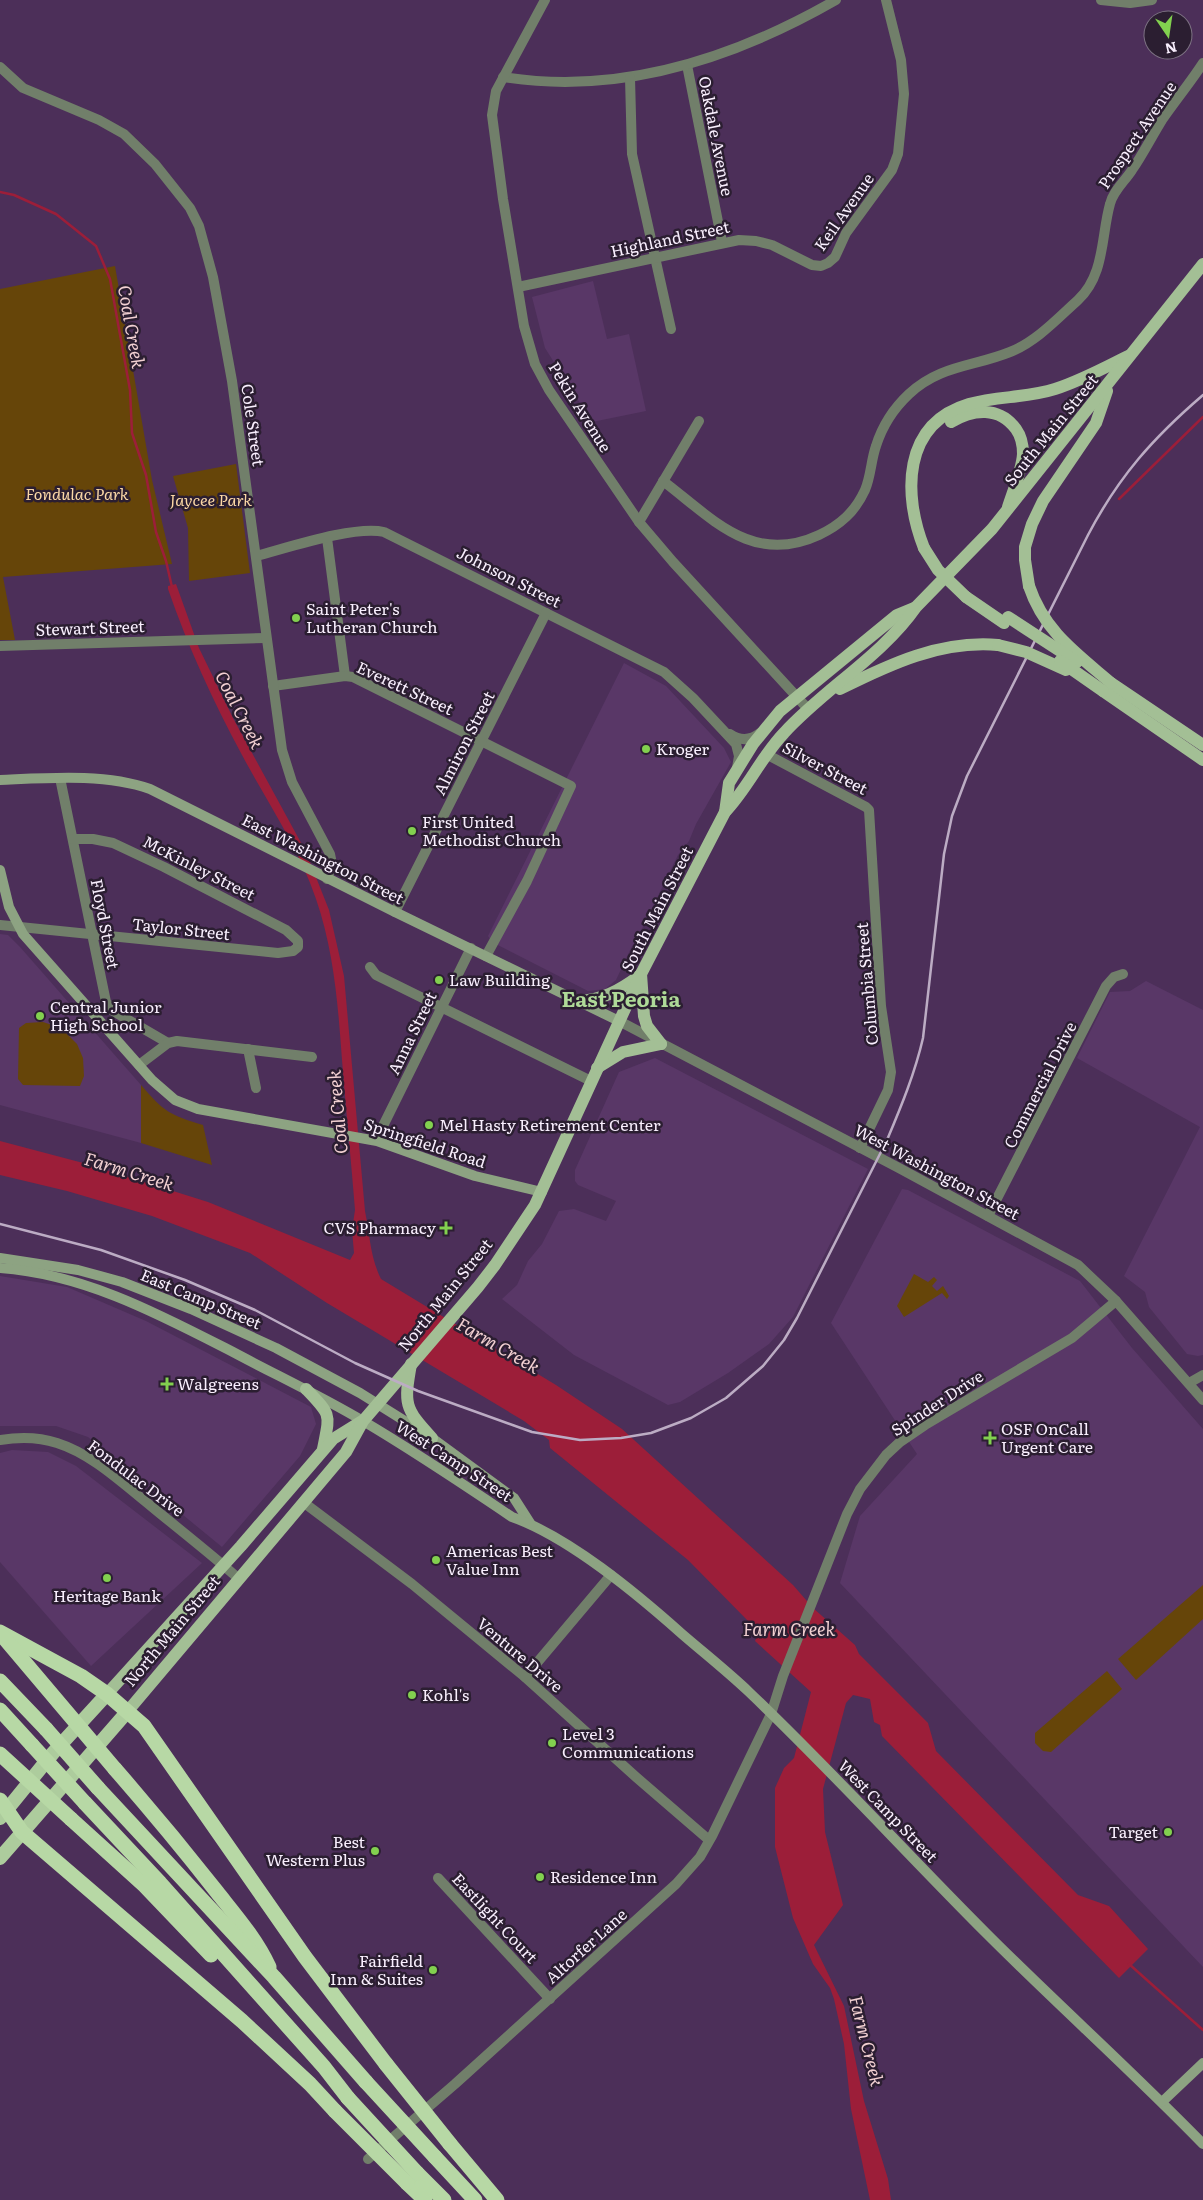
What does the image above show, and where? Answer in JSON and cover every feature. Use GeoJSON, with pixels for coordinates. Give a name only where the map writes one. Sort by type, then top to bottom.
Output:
{"type":"FeatureCollection","features":[{"type":"Feature","properties":{"kind":"highway"},"geometry":{"type":"LineString","coordinates":[[0,1633],[81,1676],[107,1694],[144,1726],[305,1957],[386,2064],[497,2200]]}},
{"type":"Feature","properties":{"kind":"highway"},"geometry":{"type":"LineString","coordinates":[[0,1633],[170,1833],[260,1948],[274,1977]]}},
{"type":"Feature","properties":{"kind":"highway"},"geometry":{"type":"LineString","coordinates":[[0,1681],[274,1977],[366,2082],[475,2200]]}},
{"type":"Feature","properties":{"kind":"highway","name":"North Main Street"},"geometry":{"type":"LineString","coordinates":[[2,1809],[107,1694]]}},
{"type":"Feature","properties":{"kind":"highway"},"geometry":{"type":"LineString","coordinates":[[0,1710],[160,1883],[324,2067],[412,2178],[425,2200]]}},
{"type":"Feature","properties":{"kind":"highway","name":"North Main Street"},"geometry":{"type":"LineString","coordinates":[[0,1858],[127,1712]]}},
{"type":"Feature","properties":{"kind":"highway"},"geometry":{"type":"LineString","coordinates":[[0,1754],[145,1886],[324,2067]]}},
{"type":"Feature","properties":{"kind":"highway"},"geometry":{"type":"LineString","coordinates":[[2,1809],[22,1832],[242,2021],[310,2084],[335,2111],[412,2178],[444,2200]]}},
{"type":"Feature","properties":{"kind":"main road","name":"South Main Street"},"geometry":{"type":"LineString","coordinates":[[618,1021],[725,812],[737,800],[766,754],[808,709],[906,622],[916,607],[963,561],[1007,510],[1203,264]]}},
{"type":"Feature","properties":{"kind":"main road"},"geometry":{"type":"LineString","coordinates":[[1132,354],[1055,389],[964,406],[946,415],[933,426],[918,448],[911,479],[913,511],[928,546],[968,595],[1107,687],[1203,745]]}},
{"type":"Feature","properties":{"kind":"main road"},"geometry":{"type":"LineString","coordinates":[[1110,382],[1096,423],[1043,501],[1032,524],[1025,547],[1029,586],[1035,604],[1050,627],[1107,687],[1203,760]]}},
{"type":"Feature","properties":{"kind":"main road"},"geometry":{"type":"LineString","coordinates":[[928,546],[918,501],[920,468],[926,449],[934,437],[945,426],[959,417],[978,411],[997,414],[1008,419],[1019,433],[1022,459],[1007,510]]}},
{"type":"Feature","properties":{"kind":"main road","name":"South Main Street"},"geometry":{"type":"LineString","coordinates":[[725,812],[729,783],[766,728],[787,704],[799,698],[897,616],[916,607]]}},
{"type":"Feature","properties":{"kind":"main road"},"geometry":{"type":"LineString","coordinates":[[824,696],[909,657],[965,645],[998,645],[1037,656],[1107,687]]}},
{"type":"Feature","properties":{"kind":"main road","name":"East Washington Street"},"geometry":{"type":"LineString","coordinates":[[0,780],[60,778],[124,782],[144,786],[618,1021]]}},
{"type":"Feature","properties":{"kind":"main road","name":"Springfield Road"},"geometry":{"type":"LineString","coordinates":[[0,870],[9,907],[19,927],[38,952],[139,1065],[168,1094],[193,1108],[360,1137],[401,1148],[475,1176],[542,1192]]}},
{"type":"Feature","properties":{"kind":"main road"},"geometry":{"type":"LineString","coordinates":[[576,1000],[606,996],[627,985],[641,974]]}},
{"type":"Feature","properties":{"kind":"main road"},"geometry":{"type":"LineString","coordinates":[[641,974],[644,1016],[647,1026],[661,1044]]}},
{"type":"Feature","properties":{"kind":"main road","name":"North Main Street"},"geometry":{"type":"LineString","coordinates":[[127,1712],[346,1452],[363,1421],[376,1404],[495,1265],[542,1192],[618,1021]]}},
{"type":"Feature","properties":{"kind":"main road"},"geometry":{"type":"LineString","coordinates":[[598,1068],[622,1052],[661,1044]]}},
{"type":"Feature","properties":{"kind":"main road","name":"East Camp Street"},"geometry":{"type":"LineString","coordinates":[[0,1258],[78,1270],[111,1278],[148,1292],[276,1348],[376,1404]]}},
{"type":"Feature","properties":{"kind":"main road","name":"East Camp Street"},"geometry":{"type":"LineString","coordinates":[[0,1268],[49,1276],[108,1292],[174,1322],[306,1389],[363,1421]]}},
{"type":"Feature","properties":{"kind":"main road"},"geometry":{"type":"LineString","coordinates":[[411,1364],[406,1398],[407,1405],[415,1420],[432,1438]]}},
{"type":"Feature","properties":{"kind":"main road"},"geometry":{"type":"LineString","coordinates":[[306,1389],[328,1413],[329,1425],[322,1452]]}},
{"type":"Feature","properties":{"kind":"main road","name":"West Camp Street"},"geometry":{"type":"LineString","coordinates":[[376,1404],[432,1438],[514,1498],[530,1523]]}},
{"type":"Feature","properties":{"kind":"main road","name":"North Main Street"},"geometry":{"type":"LineString","coordinates":[[107,1694],[334,1439],[363,1421]]}},
{"type":"Feature","properties":{"kind":"main road","name":"West Camp Street"},"geometry":{"type":"LineString","coordinates":[[363,1421],[512,1517],[530,1523],[611,1575],[659,1614],[790,1732],[987,1934],[1162,2102],[1203,2144]]}},
{"type":"Feature","properties":{"kind":"main road"},"geometry":{"type":"LineString","coordinates":[[1162,2102],[1199,2067]]}},
{"type":"Feature","properties":{"kind":"street","name":"Pekin Avenue"},"geometry":{"type":"LineString","coordinates":[[545,0],[503,77],[494,99],[493,124],[518,286],[529,345],[539,373],[639,522],[673,562],[808,709]]}},
{"type":"Feature","properties":{"kind":"street"},"geometry":{"type":"LineString","coordinates":[[503,77],[530,81],[599,82],[630,78],[687,65],[755,41],[804,18],[836,0]]}},
{"type":"Feature","properties":{"kind":"street","name":"Keil Avenue"},"geometry":{"type":"LineString","coordinates":[[824,265],[835,257],[846,233],[892,170],[898,154],[904,94],[903,75],[886,0]]}},
{"type":"Feature","properties":{"kind":"street"},"geometry":{"type":"LineString","coordinates":[[1101,0],[1130,3],[1152,0]]}},
{"type":"Feature","properties":{"kind":"street","name":"Prospect Avenue"},"geometry":{"type":"LineString","coordinates":[[663,481],[712,520],[735,534],[769,545],[800,542],[838,524],[855,508],[866,488],[876,447],[893,411],[911,392],[939,374],[957,366],[1010,353],[1028,344],[1084,294],[1094,276],[1103,248],[1112,197],[1124,183],[1161,122],[1203,63]]}},
{"type":"Feature","properties":{"kind":"street","name":"Oakdale Avenue"},"geometry":{"type":"LineString","coordinates":[[687,65],[722,242]]}},
{"type":"Feature","properties":{"kind":"street","name":"Cole Street"},"geometry":{"type":"LineString","coordinates":[[0,67],[23,88],[99,120],[124,134],[155,164],[195,217],[204,237],[230,372],[284,762],[330,854],[332,864],[327,878]]}},
{"type":"Feature","properties":{"kind":"street"},"geometry":{"type":"LineString","coordinates":[[630,78],[632,154],[671,329]]}},
{"type":"Feature","properties":{"kind":"street","name":"Highland Street"},"geometry":{"type":"LineString","coordinates":[[518,286],[655,258],[722,242],[747,240],[764,242],[812,265],[824,265]]}},
{"type":"Feature","properties":{"kind":"street"},"geometry":{"type":"LineString","coordinates":[[639,522],[699,421]]}},
{"type":"Feature","properties":{"kind":"street","name":"Johnson Street"},"geometry":{"type":"LineString","coordinates":[[256,556],[361,530],[384,532],[664,672],[682,687],[738,747],[739,758],[736,772]]}},
{"type":"Feature","properties":{"kind":"street"},"geometry":{"type":"LineString","coordinates":[[327,538],[345,676]]}},
{"type":"Feature","properties":{"kind":"street","name":"Almiron Street"},"geometry":{"type":"LineString","coordinates":[[395,912],[546,613]]}},
{"type":"Feature","properties":{"kind":"street","name":"Stewart Street"},"geometry":{"type":"LineString","coordinates":[[0,646],[266,638]]}},
{"type":"Feature","properties":{"kind":"street","name":"Everett Street"},"geometry":{"type":"LineString","coordinates":[[273,686],[345,676],[361,680],[571,786],[527,881],[486,956]]}},
{"type":"Feature","properties":{"kind":"street","name":"Johnson Street"},"geometry":{"type":"LineString","coordinates":[[723,730],[736,739],[744,740],[756,736],[766,728]]}},
{"type":"Feature","properties":{"kind":"street","name":"Silver Street"},"geometry":{"type":"LineString","coordinates":[[766,754],[869,810]]}},
{"type":"Feature","properties":{"kind":"street","name":"Floyd Street"},"geometry":{"type":"LineString","coordinates":[[60,778],[104,994],[113,1011],[132,1024],[168,1043]]}},
{"type":"Feature","properties":{"kind":"street","name":"Columbia Street"},"geometry":{"type":"LineString","coordinates":[[860,1148],[888,1090],[891,1072],[881,1006],[869,810]]}},
{"type":"Feature","properties":{"kind":"street","name":"McKinley Street"},"geometry":{"type":"LineString","coordinates":[[72,839],[93,839],[113,843],[164,867],[286,930],[298,941],[298,948]]}},
{"type":"Feature","properties":{"kind":"street","name":"Taylor Street"},"geometry":{"type":"LineString","coordinates":[[0,925],[278,953],[293,951],[298,948]]}},
{"type":"Feature","properties":{"kind":"street","name":"Anna Street"},"geometry":{"type":"LineString","coordinates":[[381,1130],[471,948]]}},
{"type":"Feature","properties":{"kind":"street"},"geometry":{"type":"LineString","coordinates":[[370,967],[376,975],[592,1081]]}},
{"type":"Feature","properties":{"kind":"street","name":"Commercial Drive"},"geometry":{"type":"LineString","coordinates":[[988,1216],[1106,986],[1114,977],[1123,974]]}},
{"type":"Feature","properties":{"kind":"street","name":"West Washington Street"},"geometry":{"type":"LineString","coordinates":[[618,1021],[1078,1264],[1116,1301],[1203,1400]]}},
{"type":"Feature","properties":{"kind":"street"},"geometry":{"type":"LineString","coordinates":[[139,1065],[168,1043],[177,1041],[312,1057]]}},
{"type":"Feature","properties":{"kind":"street"},"geometry":{"type":"LineString","coordinates":[[248,1049],[256,1088]]}},
{"type":"Feature","properties":{"kind":"street","name":"Spinder Drive"},"geometry":{"type":"LineString","coordinates":[[771,1714],[783,1676],[847,1514],[860,1489],[886,1455],[900,1442],[925,1425],[1072,1338],[1116,1301]]}},
{"type":"Feature","properties":{"kind":"street"},"geometry":{"type":"LineString","coordinates":[[1188,1383],[1203,1375]]}},
{"type":"Feature","properties":{"kind":"street","name":"Fondulac Drive"},"geometry":{"type":"LineString","coordinates":[[0,1440],[37,1438],[55,1442],[79,1452],[95,1462],[239,1579]]}},
{"type":"Feature","properties":{"kind":"street","name":"Venture Drive"},"geometry":{"type":"LineString","coordinates":[[303,1502],[412,1584],[524,1677],[636,1778],[709,1840]]}},
{"type":"Feature","properties":{"kind":"street"},"geometry":{"type":"LineString","coordinates":[[524,1677],[611,1575]]}},
{"type":"Feature","properties":{"kind":"street","name":"Altorfer Lane"},"geometry":{"type":"LineString","coordinates":[[368,2159],[550,1999],[676,1884],[700,1856],[709,1840],[771,1714]]}},
{"type":"Feature","properties":{"kind":"street","name":"Eastlight Court"},"geometry":{"type":"LineString","coordinates":[[438,1878],[550,1999]]}},
{"type":"Feature","properties":{"kind":"shaded area"},"geometry":{"type":"Polygon","coordinates":[[[593,281],[607,339],[629,334],[646,411],[592,422],[545,348],[532,297],[593,281]]]}},
{"type":"Feature","properties":{"kind":"shaded area"},"geometry":{"type":"Polygon","coordinates":[[[624,663],[666,686],[724,748],[731,762],[696,824],[689,841],[678,855],[616,980],[605,989],[588,991],[492,942],[488,936],[624,663]]]}},
{"type":"Feature","properties":{"kind":"shaded area","name":"Central Junior High School"},"geometry":{"type":"Polygon","coordinates":[[[0,934],[8,935],[20,947],[141,1085],[141,1143],[0,1105],[0,934]]]}},
{"type":"Feature","properties":{"kind":"shaded area"},"geometry":{"type":"Polygon","coordinates":[[[1146,981],[1203,1010],[1203,1355],[1198,1356],[1187,1354],[1149,1307],[1145,1292],[1124,1276],[1200,1127],[1077,1058],[1110,992],[1130,991],[1146,981]]]}},
{"type":"Feature","properties":{"kind":"shaded area"},"geometry":{"type":"Polygon","coordinates":[[[655,1058],[868,1169],[793,1317],[769,1344],[728,1373],[680,1402],[668,1405],[574,1355],[502,1299],[517,1285],[528,1261],[542,1244],[559,1211],[574,1209],[606,1221],[616,1201],[578,1185],[575,1181],[575,1170],[619,1072],[655,1058]]]}},
{"type":"Feature","properties":{"kind":"shaded area"},"geometry":{"type":"Polygon","coordinates":[[[902,1189],[908,1190],[1080,1281],[1132,1348],[1203,1429],[1203,1967],[840,1583],[860,1516],[917,1454],[831,1323],[902,1189]]]}},
{"type":"Feature","properties":{"kind":"shaded area"},"geometry":{"type":"Polygon","coordinates":[[[0,1276],[67,1287],[146,1321],[311,1407],[316,1424],[300,1456],[222,1547],[88,1437],[56,1426],[0,1426],[0,1276]]]}},
{"type":"Feature","properties":{"kind":"shaded area"},"geometry":{"type":"Polygon","coordinates":[[[12,1450],[48,1452],[76,1466],[202,1563],[91,1666],[0,1562],[0,1453],[12,1450]]]}},
{"type":"Feature","properties":{"kind":"green space","name":"Fondulac Park"},"geometry":{"type":"Polygon","coordinates":[[[115,266],[152,480],[172,564],[3,577],[15,640],[0,640],[0,289],[115,266]]]}},
{"type":"Feature","properties":{"kind":"green space","name":"Jaycee Park"},"geometry":{"type":"Polygon","coordinates":[[[236,464],[250,573],[189,581],[188,528],[173,476],[236,464]]]}},
{"type":"Feature","properties":{"kind":"green space"},"geometry":{"type":"Polygon","coordinates":[[[43,1022],[61,1028],[77,1044],[83,1058],[84,1076],[80,1086],[23,1085],[18,1079],[19,1028],[26,1023],[43,1022]]]}},
{"type":"Feature","properties":{"kind":"green space"},"geometry":{"type":"Polygon","coordinates":[[[141,1085],[168,1111],[203,1125],[212,1165],[141,1143],[141,1085]]]}},
{"type":"Feature","properties":{"kind":"green space"},"geometry":{"type":"Polygon","coordinates":[[[914,1274],[928,1282],[934,1277],[937,1280],[932,1286],[937,1291],[943,1286],[949,1296],[947,1299],[942,1293],[904,1317],[897,1306],[914,1274]]]}},
{"type":"Feature","properties":{"kind":"green space"},"geometry":{"type":"Polygon","coordinates":[[[1203,1585],[1203,1619],[1136,1680],[1118,1659],[1203,1585]]]}},
{"type":"Feature","properties":{"kind":"green space"},"geometry":{"type":"Polygon","coordinates":[[[1107,1671],[1122,1689],[1051,1752],[1043,1751],[1035,1743],[1035,1733],[1107,1671]]]}},
{"type":"Feature","properties":{"kind":"water","name":"Farm Creek"},"geometry":{"type":"Polygon","coordinates":[[[176,584],[199,648],[233,718],[306,852],[329,910],[344,976],[365,1211],[372,1254],[381,1279],[556,1385],[622,1429],[793,1585],[813,1608],[855,1645],[859,1654],[928,1723],[936,1751],[1078,1895],[1109,1906],[1148,1949],[1119,1978],[882,1736],[880,1725],[874,1722],[870,1699],[853,1695],[846,1703],[823,1789],[825,1832],[843,1905],[814,1945],[844,2006],[864,2101],[888,2179],[891,2200],[870,2200],[851,2109],[844,2044],[834,1999],[830,1988],[813,1964],[793,1918],[775,1847],[775,1788],[784,1768],[794,1758],[811,1692],[755,1641],[758,1634],[752,1625],[688,1560],[550,1448],[549,1440],[524,1421],[327,1303],[250,1253],[152,1216],[67,1191],[0,1175],[0,1141],[87,1164],[208,1202],[350,1260],[354,1253],[352,1230],[355,1210],[339,1019],[331,958],[322,919],[301,862],[231,735],[193,653],[168,589],[168,586],[176,584]]]}},
{"type":"Feature","properties":{"kind":"waterway","name":"Coal Creek"},"geometry":{"type":"LineString","coordinates":[[0,192],[14,195],[56,214],[96,246],[110,279],[130,390],[132,433],[146,475],[156,532],[166,561],[172,587]]}},
{"type":"Feature","properties":{"kind":"waterway"},"geometry":{"type":"LineString","coordinates":[[1119,499],[1203,417]]}},
{"type":"Feature","properties":{"kind":"waterway"},"geometry":{"type":"LineString","coordinates":[[1129,1964],[1203,2030]]}},
{"type":"Feature","properties":{"kind":"railway"},"geometry":{"type":"LineString","coordinates":[[0,1224],[101,1250],[185,1280],[255,1310],[355,1363],[418,1391],[532,1432],[580,1440],[621,1438],[651,1433],[691,1418],[726,1398],[763,1366],[784,1340],[887,1140],[902,1102],[923,1038],[944,854],[952,816],[967,776],[1088,535],[1112,494],[1138,459],[1168,427],[1203,395]]}},
{"type":"Feature","properties":{"kind":"place","name":"Saint Peter's Lutheran Church"},"geometry":{"type":"Point","coordinates":[296,618]}},
{"type":"Feature","properties":{"kind":"place","name":"Kroger"},"geometry":{"type":"Point","coordinates":[646,749]}},
{"type":"Feature","properties":{"kind":"place","name":"First United Methodist Church"},"geometry":{"type":"Point","coordinates":[412,831]}},
{"type":"Feature","properties":{"kind":"place","name":"Law Building"},"geometry":{"type":"Point","coordinates":[439,980]}},
{"type":"Feature","properties":{"kind":"place","name":"Central Junior High School"},"geometry":{"type":"Point","coordinates":[40,1016]}},
{"type":"Feature","properties":{"kind":"place","name":"Mel Hasty Retirement Center"},"geometry":{"type":"Point","coordinates":[429,1125]}},
{"type":"Feature","properties":{"kind":"place","name":"CVS Pharmacy"},"geometry":{"type":"Point","coordinates":[446,1228]}},
{"type":"Feature","properties":{"kind":"place","name":"Walgreens"},"geometry":{"type":"Point","coordinates":[167,1384]}},
{"type":"Feature","properties":{"kind":"place","name":"OSF OnCall Urgent Care"},"geometry":{"type":"Point","coordinates":[990,1438]}},
{"type":"Feature","properties":{"kind":"place","name":"Americas Best Value Inn"},"geometry":{"type":"Point","coordinates":[436,1560]}},
{"type":"Feature","properties":{"kind":"place","name":"Heritage Bank"},"geometry":{"type":"Point","coordinates":[107,1578]}},
{"type":"Feature","properties":{"kind":"place","name":"Kohl's"},"geometry":{"type":"Point","coordinates":[412,1695]}},
{"type":"Feature","properties":{"kind":"place","name":"Level 3 Communications"},"geometry":{"type":"Point","coordinates":[552,1743]}},
{"type":"Feature","properties":{"kind":"place","name":"Target"},"geometry":{"type":"Point","coordinates":[1168,1832]}},
{"type":"Feature","properties":{"kind":"place","name":"Best Western Plus"},"geometry":{"type":"Point","coordinates":[375,1851]}},
{"type":"Feature","properties":{"kind":"place","name":"Residence Inn"},"geometry":{"type":"Point","coordinates":[540,1877]}},
{"type":"Feature","properties":{"kind":"place","name":"Fairfield Inn & Suites"},"geometry":{"type":"Point","coordinates":[433,1970]}},
{"type":"Feature","properties":{"kind":"district","name":"East Peoria"},"geometry":{"type":"Point","coordinates":[621,1000]}}]}
